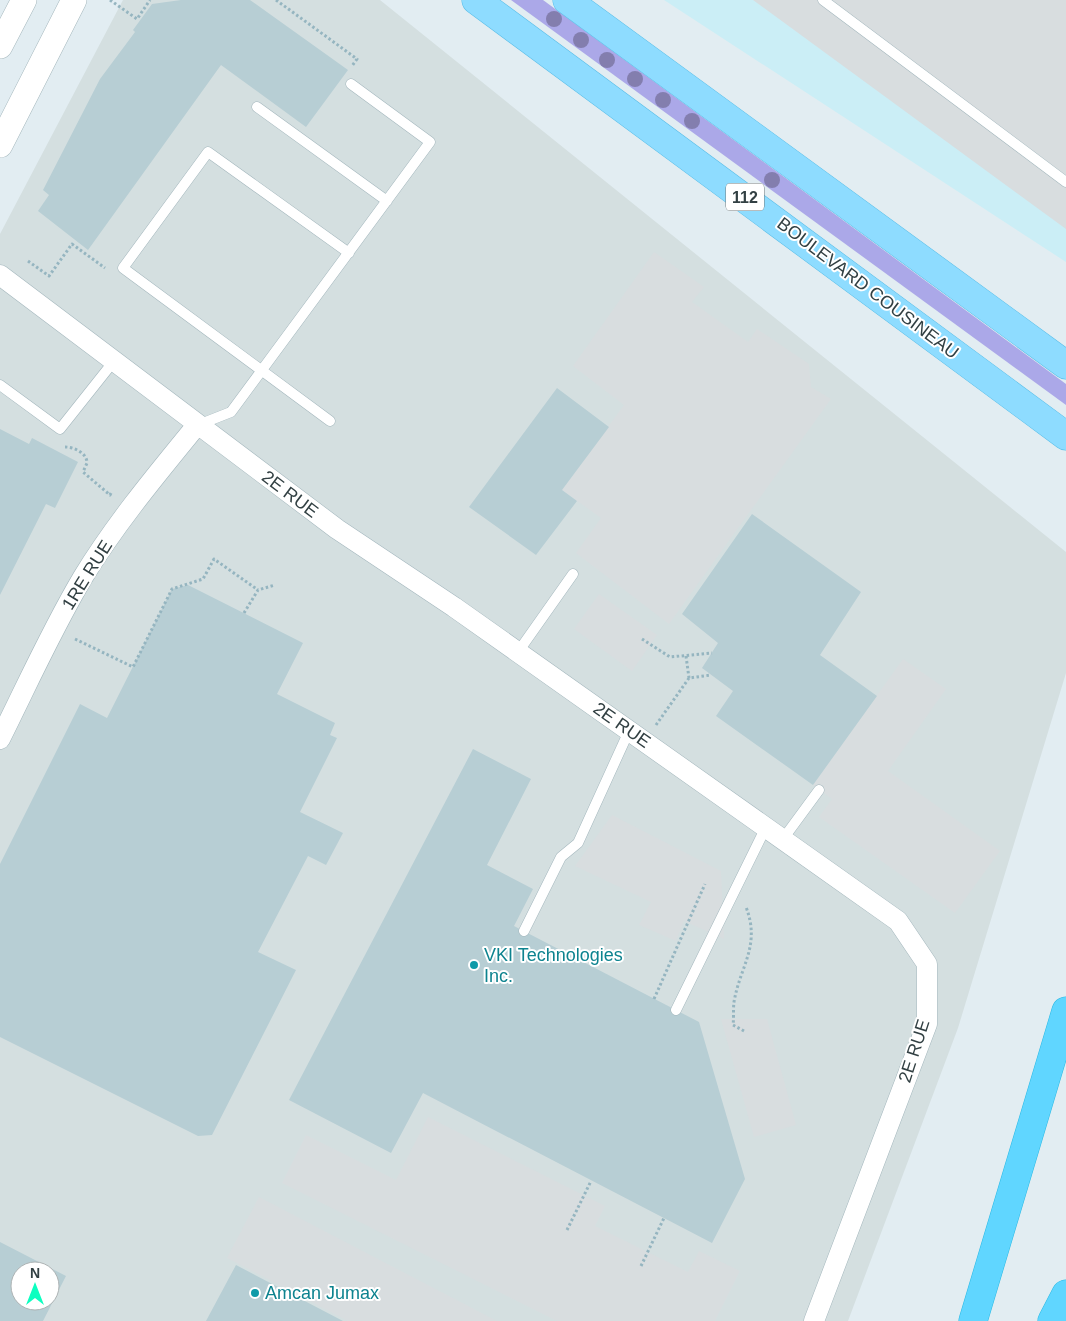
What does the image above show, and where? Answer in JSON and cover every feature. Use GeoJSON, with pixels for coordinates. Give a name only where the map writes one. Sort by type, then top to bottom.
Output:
{"type":"FeatureCollection","features":[{"type":"Feature","properties":{"kind":"highway"},"geometry":{"type":"LineString","coordinates":[[973,1321],[1066,1011]]}},
{"type":"Feature","properties":{"kind":"highway"},"geometry":{"type":"LineString","coordinates":[[1052,1321],[1066,1294]]}},
{"type":"Feature","properties":{"kind":"main road","name":"BOULEVARD COUSINEAU"},"geometry":{"type":"LineString","coordinates":[[476,0],[1066,436]]}},
{"type":"Feature","properties":{"kind":"main road"},"geometry":{"type":"LineString","coordinates":[[567,0],[1066,365]]}},
{"type":"Feature","properties":{"kind":"street"},"geometry":{"type":"LineString","coordinates":[[0,46],[24,0]]}},
{"type":"Feature","properties":{"kind":"street"},"geometry":{"type":"LineString","coordinates":[[0,146],[74,0]]}},
{"type":"Feature","properties":{"kind":"street","name":"2E RUE"},"geometry":{"type":"LineString","coordinates":[[0,275],[337,529],[518,652],[898,920],[927,964],[927,1024],[814,1321]]}},
{"type":"Feature","properties":{"kind":"street","name":"1RE RUE"},"geometry":{"type":"LineString","coordinates":[[1,736],[55,628],[104,546],[129,510],[197,425]]}},
{"type":"Feature","properties":{"kind":"lane"},"geometry":{"type":"LineString","coordinates":[[823,0],[1066,182]]}},
{"type":"Feature","properties":{"kind":"lane"},"geometry":{"type":"LineString","coordinates":[[197,425],[231,412],[430,142],[351,84]]}},
{"type":"Feature","properties":{"kind":"lane"},"geometry":{"type":"LineString","coordinates":[[257,107],[386,201]]}},
{"type":"Feature","properties":{"kind":"lane"},"geometry":{"type":"LineString","coordinates":[[330,421],[123,268],[208,152],[348,253]]}},
{"type":"Feature","properties":{"kind":"lane"},"geometry":{"type":"LineString","coordinates":[[0,385],[60,429],[114,361]]}},
{"type":"Feature","properties":{"kind":"lane"},"geometry":{"type":"LineString","coordinates":[[518,652],[573,574]]}},
{"type":"Feature","properties":{"kind":"lane"},"geometry":{"type":"LineString","coordinates":[[524,931],[561,857],[578,843],[637,736]]}},
{"type":"Feature","properties":{"kind":"lane"},"geometry":{"type":"LineString","coordinates":[[782,839],[818,790]]}},
{"type":"Feature","properties":{"kind":"lane"},"geometry":{"type":"LineString","coordinates":[[676,1010],[766,827]]}},
{"type":"Feature","properties":{"kind":"path"},"geometry":{"type":"LineString","coordinates":[[110,0],[137,19],[150,0]]}},
{"type":"Feature","properties":{"kind":"path"},"geometry":{"type":"LineString","coordinates":[[276,0],[357,59],[350,68]]}},
{"type":"Feature","properties":{"kind":"path"},"geometry":{"type":"LineString","coordinates":[[28,261],[49,276],[72,244],[105,268]]}},
{"type":"Feature","properties":{"kind":"path"},"geometry":{"type":"LineString","coordinates":[[62,447],[72,447],[84,455],[87,463],[83,472],[110,495]]}},
{"type":"Feature","properties":{"kind":"path"},"geometry":{"type":"LineString","coordinates":[[55,628],[133,667],[172,589],[204,579],[214,559],[258,590]]}},
{"type":"Feature","properties":{"kind":"path"},"geometry":{"type":"LineString","coordinates":[[244,613],[258,590],[275,585]]}},
{"type":"Feature","properties":{"kind":"path"},"geometry":{"type":"LineString","coordinates":[[642,639],[670,657],[712,653]]}},
{"type":"Feature","properties":{"kind":"path"},"geometry":{"type":"LineString","coordinates":[[686,656],[689,678]]}},
{"type":"Feature","properties":{"kind":"path"},"geometry":{"type":"LineString","coordinates":[[637,736],[689,678],[711,675]]}},
{"type":"Feature","properties":{"kind":"path"},"geometry":{"type":"LineString","coordinates":[[654,999],[705,884]]}},
{"type":"Feature","properties":{"kind":"path"},"geometry":{"type":"LineString","coordinates":[[732,896],[745,904],[753,924],[748,957],[734,1001],[733,1025],[744,1031]]}},
{"type":"Feature","properties":{"kind":"path"},"geometry":{"type":"LineString","coordinates":[[567,1230],[591,1181]]}},
{"type":"Feature","properties":{"kind":"path"},"geometry":{"type":"LineString","coordinates":[[641,1266],[664,1218]]}},
{"type":"Feature","properties":{"kind":"shaded area"},"geometry":{"type":"Polygon","coordinates":[[[123,0],[380,0],[1066,552],[1066,673],[958,1028],[848,1321],[0,1321],[0,234],[123,0]]]}},
{"type":"Feature","properties":{"kind":"shaded area"},"geometry":{"type":"Polygon","coordinates":[[[511,0],[543,0],[1066,384],[1066,405],[511,0]]]}},
{"type":"Feature","properties":{"kind":"shaded area"},"geometry":{"type":"Polygon","coordinates":[[[664,0],[1066,0],[1066,262],[664,0]]]}},
{"type":"Feature","properties":{"kind":"shaded area"},"geometry":{"type":"Polygon","coordinates":[[[753,0],[1066,0],[1066,229],[753,0]]]}},
{"type":"Feature","properties":{"kind":"shaded area"},"geometry":{"type":"Polygon","coordinates":[[[654,252],[704,287],[692,302],[748,342],[757,329],[809,364],[811,387],[831,399],[669,624],[576,553],[601,518],[562,490],[624,405],[573,366],[654,252]]]}},
{"type":"Feature","properties":{"kind":"shaded area"},"geometry":{"type":"Polygon","coordinates":[[[599,594],[657,635],[632,671],[574,629],[599,594]]]}},
{"type":"Feature","properties":{"kind":"shaded area"},"geometry":{"type":"Polygon","coordinates":[[[903,659],[946,689],[888,771],[1000,851],[955,913],[819,817],[832,799],[813,785],[903,659]]]}},
{"type":"Feature","properties":{"kind":"shaded area"},"geometry":{"type":"Polygon","coordinates":[[[612,815],[721,871],[724,939],[684,921],[676,941],[639,925],[651,902],[575,866],[612,815]]]}},
{"type":"Feature","properties":{"kind":"shaded area"},"geometry":{"type":"Polygon","coordinates":[[[721,1019],[767,1019],[796,1125],[754,1137],[721,1019]]]}},
{"type":"Feature","properties":{"kind":"shaded area"},"geometry":{"type":"Polygon","coordinates":[[[428,1117],[605,1206],[595,1226],[688,1272],[699,1251],[740,1271],[715,1321],[557,1321],[282,1183],[306,1135],[396,1180],[428,1117]]]}},
{"type":"Feature","properties":{"kind":"shaded area"},"geometry":{"type":"Polygon","coordinates":[[[259,1197],[497,1321],[348,1321],[227,1258],[259,1197]]]}},
{"type":"Feature","properties":{"kind":"building"},"geometry":{"type":"Polygon","coordinates":[[[181,0],[250,0],[348,70],[306,127],[221,65],[88,250],[38,211],[49,195],[43,190],[100,79],[135,32],[133,30],[152,4],[181,0]]]}},
{"type":"Feature","properties":{"kind":"building"},"geometry":{"type":"Polygon","coordinates":[[[557,388],[609,427],[562,490],[577,501],[536,555],[469,507],[557,388]]]}},
{"type":"Feature","properties":{"kind":"building"},"geometry":{"type":"Polygon","coordinates":[[[0,429],[29,444],[32,438],[78,462],[55,508],[46,504],[0,595],[0,429]]]}},
{"type":"Feature","properties":{"kind":"building"},"geometry":{"type":"Polygon","coordinates":[[[752,514],[861,592],[820,655],[877,696],[813,785],[716,716],[733,691],[702,668],[718,643],[682,614],[752,514]]]}},
{"type":"Feature","properties":{"kind":"building"},"geometry":{"type":"Polygon","coordinates":[[[188,585],[303,643],[277,694],[335,723],[330,735],[337,738],[300,812],[343,833],[326,865],[308,856],[258,952],[296,970],[212,1135],[198,1136],[0,1037],[0,864],[80,704],[107,718],[172,589],[188,585]]]}},
{"type":"Feature","properties":{"kind":"building","name":"VKI Technologies Inc."},"geometry":{"type":"Polygon","coordinates":[[[473,749],[531,779],[487,865],[533,889],[514,926],[699,1022],[745,1179],[712,1243],[423,1093],[391,1153],[289,1100],[473,749]]]}},
{"type":"Feature","properties":{"kind":"building"},"geometry":{"type":"Polygon","coordinates":[[[0,1242],[37,1261],[10,1261],[10,1311],[48,1311],[43,1321],[0,1321],[0,1242]]]}},
{"type":"Feature","properties":{"kind":"building","name":"Amcan Jumax"},"geometry":{"type":"Polygon","coordinates":[[[236,1265],[343,1321],[206,1321],[236,1265]]]}},
{"type":"Feature","properties":{"kind":"building"},"geometry":{"type":"Polygon","coordinates":[[[60,1273],[66,1276],[60,1288],[60,1273]]]}},
{"type":"Feature","properties":{"kind":"place","name":"VKI Technologies Inc."},"geometry":{"type":"Point","coordinates":[474,965]}},
{"type":"Feature","properties":{"kind":"place","name":"Amcan Jumax"},"geometry":{"type":"Point","coordinates":[255,1293]}}]}
